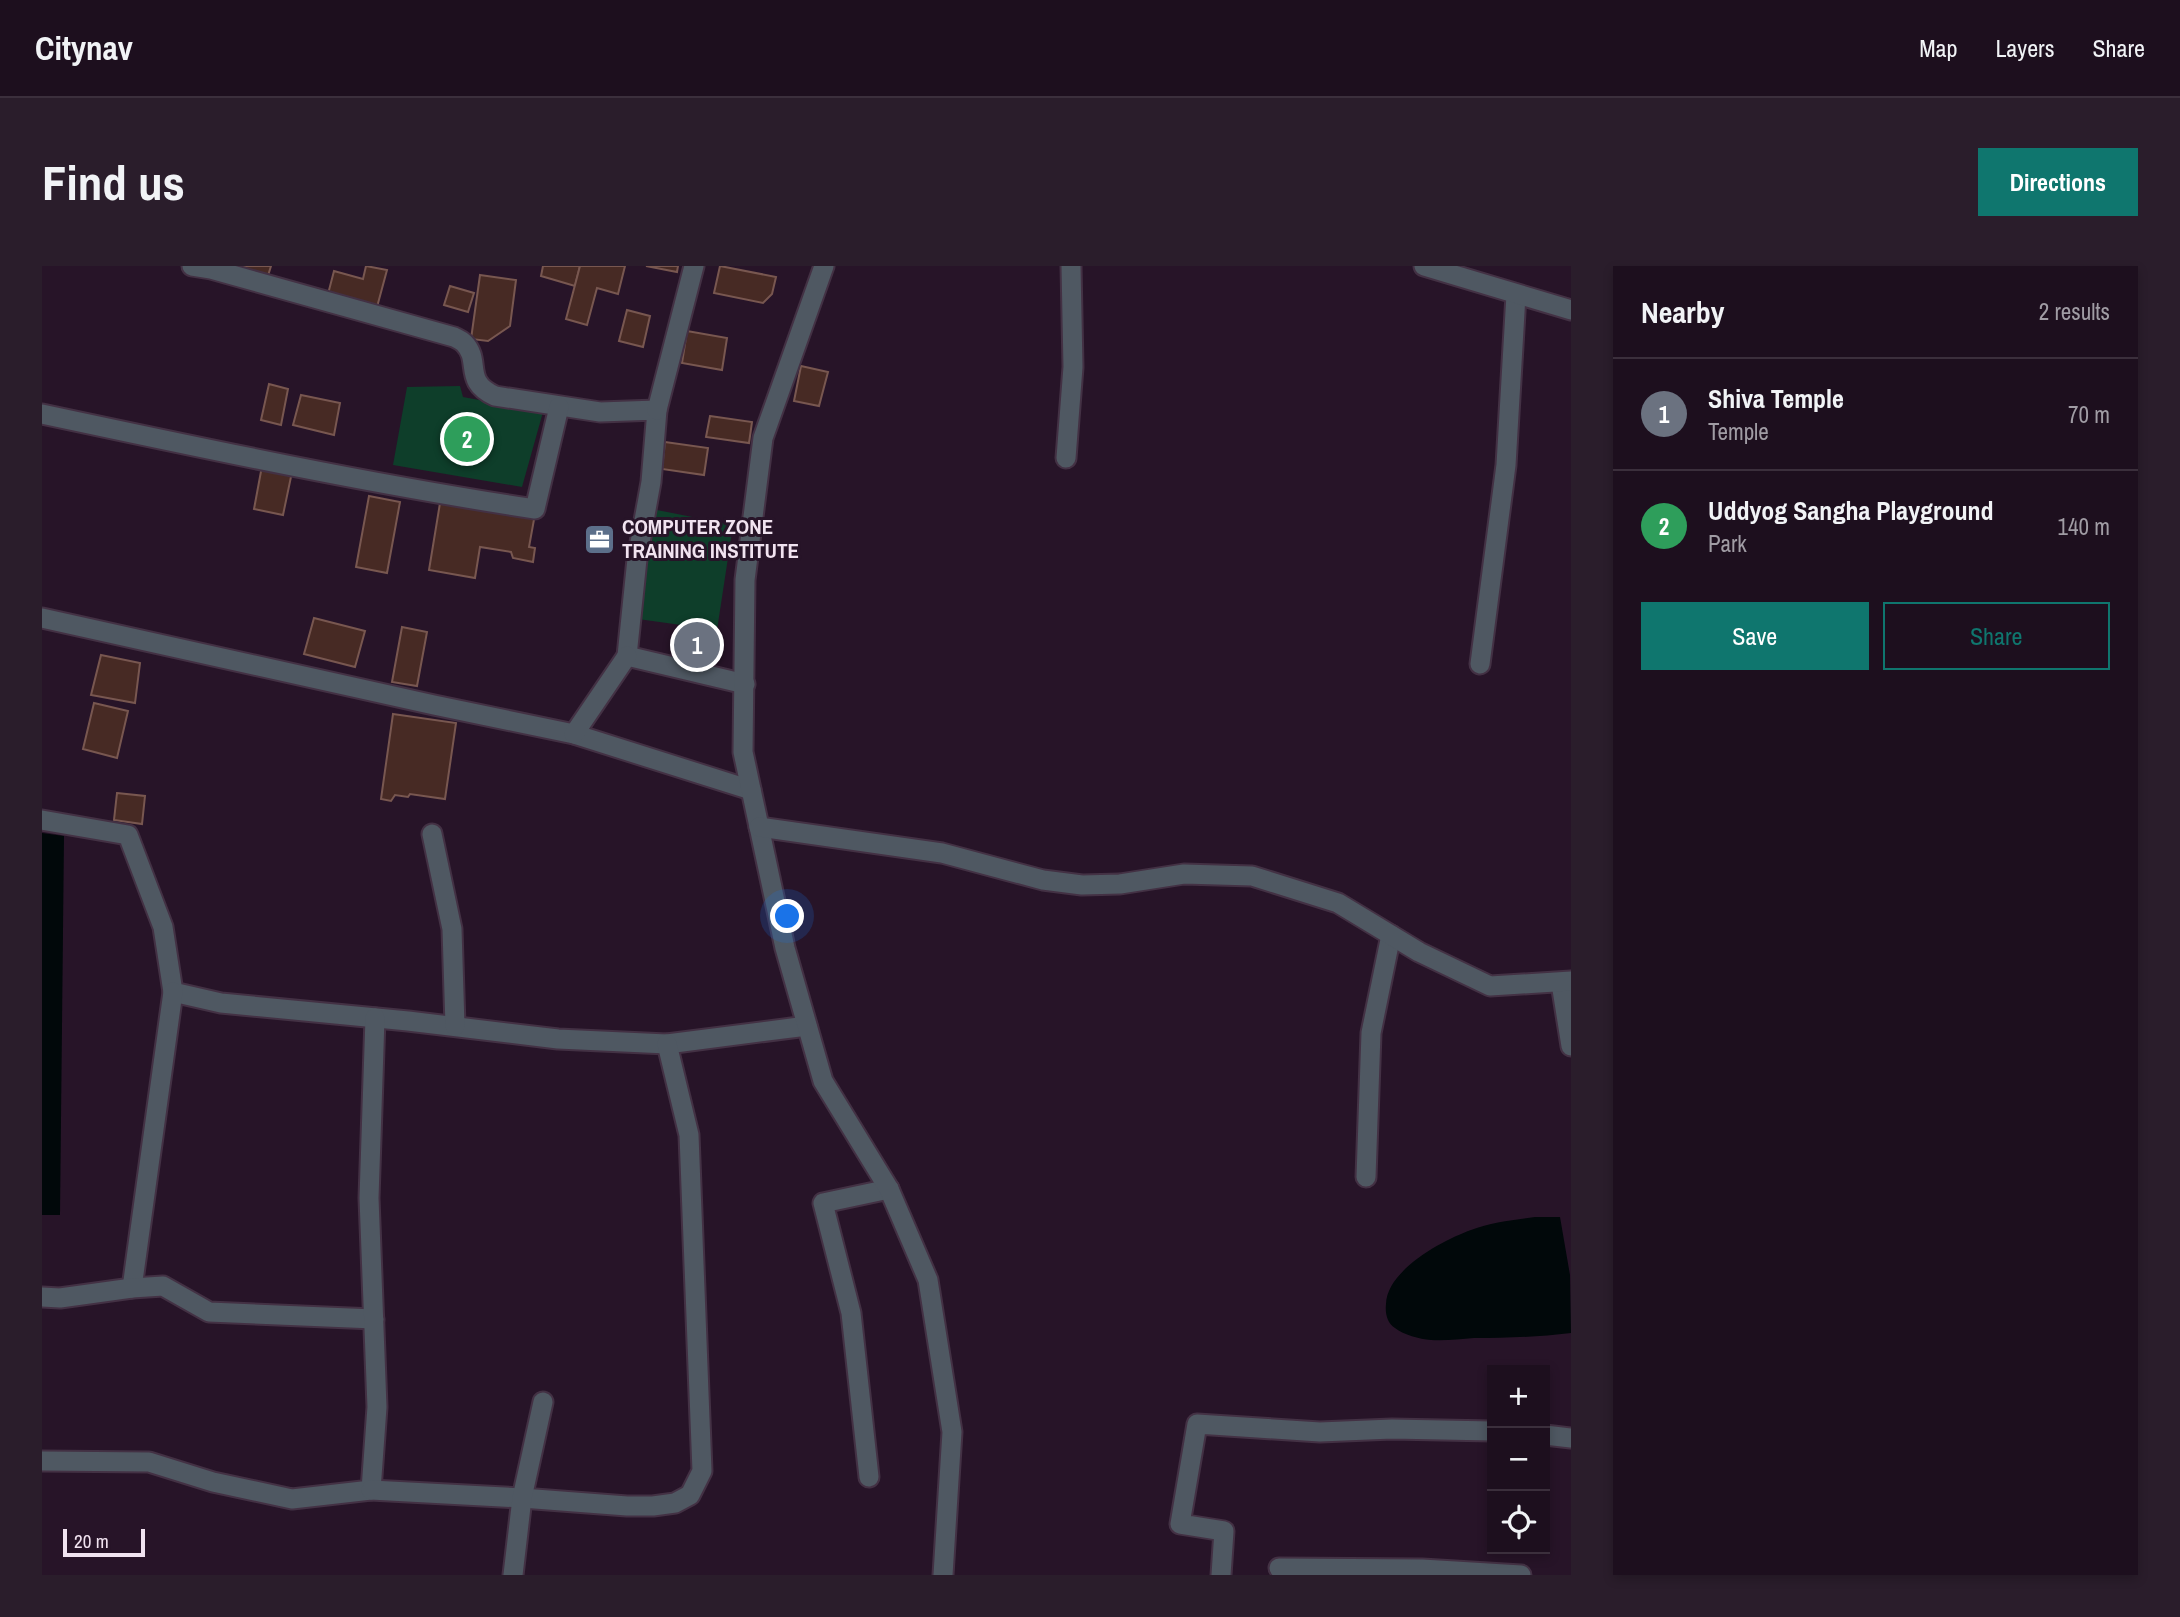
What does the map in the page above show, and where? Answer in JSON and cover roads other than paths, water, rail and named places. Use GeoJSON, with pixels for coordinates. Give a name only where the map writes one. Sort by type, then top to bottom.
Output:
{"type":"FeatureCollection","features":[{"type":"Feature","properties":{"kind":"street"},"geometry":{"type":"LineString","coordinates":[[192,266],[352,307],[454,337],[465,343],[475,379],[484,390],[495,396],[600,412],[657,410]]}},
{"type":"Feature","properties":{"kind":"street"},"geometry":{"type":"LineString","coordinates":[[574,734],[627,656],[637,559],[651,482],[657,410],[694,266]]}},
{"type":"Feature","properties":{"kind":"street"},"geometry":{"type":"LineString","coordinates":[[824,266],[763,438],[745,580],[744,752],[785,948],[823,1081],[889,1189],[928,1280],[952,1432],[943,1575]]}},
{"type":"Feature","properties":{"kind":"street"},"geometry":{"type":"LineString","coordinates":[[1066,458],[1073,368],[1071,266]]}},
{"type":"Feature","properties":{"kind":"street"},"geometry":{"type":"LineString","coordinates":[[1424,266],[1571,310]]}},
{"type":"Feature","properties":{"kind":"street"},"geometry":{"type":"LineString","coordinates":[[1480,664],[1506,465],[1516,295]]}},
{"type":"Feature","properties":{"kind":"street"},"geometry":{"type":"LineString","coordinates":[[42,414],[250,459],[466,499],[536,509],[559,407]]}},
{"type":"Feature","properties":{"kind":"street"},"geometry":{"type":"LineString","coordinates":[[42,618],[574,734],[751,790]]}},
{"type":"Feature","properties":{"kind":"street"},"geometry":{"type":"LineString","coordinates":[[627,656],[745,684]]}},
{"type":"Feature","properties":{"kind":"street"},"geometry":{"type":"LineString","coordinates":[[42,820],[128,835],[163,926],[173,992],[132,1288]]}},
{"type":"Feature","properties":{"kind":"street"},"geometry":{"type":"LineString","coordinates":[[760,827],[943,853],[1043,880],[1082,885],[1120,884],[1184,874],[1252,876],[1338,903],[1419,952],[1490,986],[1566,982],[1571,1046]]}},
{"type":"Feature","properties":{"kind":"street"},"geometry":{"type":"LineString","coordinates":[[432,834],[452,929],[455,1026]]}},
{"type":"Feature","properties":{"kind":"street"},"geometry":{"type":"LineString","coordinates":[[1366,1177],[1371,1033],[1391,935]]}},
{"type":"Feature","properties":{"kind":"street"},"geometry":{"type":"LineString","coordinates":[[173,992],[221,1003],[558,1039],[667,1044],[807,1026]]}},
{"type":"Feature","properties":{"kind":"street"},"geometry":{"type":"LineString","coordinates":[[371,1490],[377,1407],[369,1198],[375,1018]]}},
{"type":"Feature","properties":{"kind":"street"},"geometry":{"type":"LineString","coordinates":[[42,1461],[149,1462],[213,1482],[292,1499],[371,1490],[627,1506],[675,1503],[690,1495],[702,1471],[689,1135],[667,1044]]}},
{"type":"Feature","properties":{"kind":"street"},"geometry":{"type":"LineString","coordinates":[[869,1477],[851,1313],[823,1203],[889,1189]]}},
{"type":"Feature","properties":{"kind":"street"},"geometry":{"type":"LineString","coordinates":[[42,1297],[60,1298],[163,1286],[209,1312],[374,1319]]}},
{"type":"Feature","properties":{"kind":"street"},"geometry":{"type":"LineString","coordinates":[[513,1575],[522,1498],[543,1402]]}},
{"type":"Feature","properties":{"kind":"street"},"geometry":{"type":"LineString","coordinates":[[1221,1575],[1223,1531],[1180,1524],[1197,1424],[1320,1432],[1392,1429],[1487,1431]]}},
{"type":"Feature","properties":{"kind":"street"},"geometry":{"type":"LineString","coordinates":[[1550,1436],[1571,1438]]}},
{"type":"Feature","properties":{"kind":"street"},"geometry":{"type":"LineString","coordinates":[[1279,1568],[1422,1569],[1521,1575]]}},
{"type":"Feature","properties":{"kind":"place","name":"Uddyog Sangha Playground"},"geometry":{"type":"Point","coordinates":[467,439]}},
{"type":"Feature","properties":{"kind":"place","name":"COMPUTER ZONE TRAINING INSTITUTE"},"geometry":{"type":"Point","coordinates":[599,539]}},
{"type":"Feature","properties":{"kind":"place","name":"Shiva Temple"},"geometry":{"type":"Point","coordinates":[697,645]}}]}
